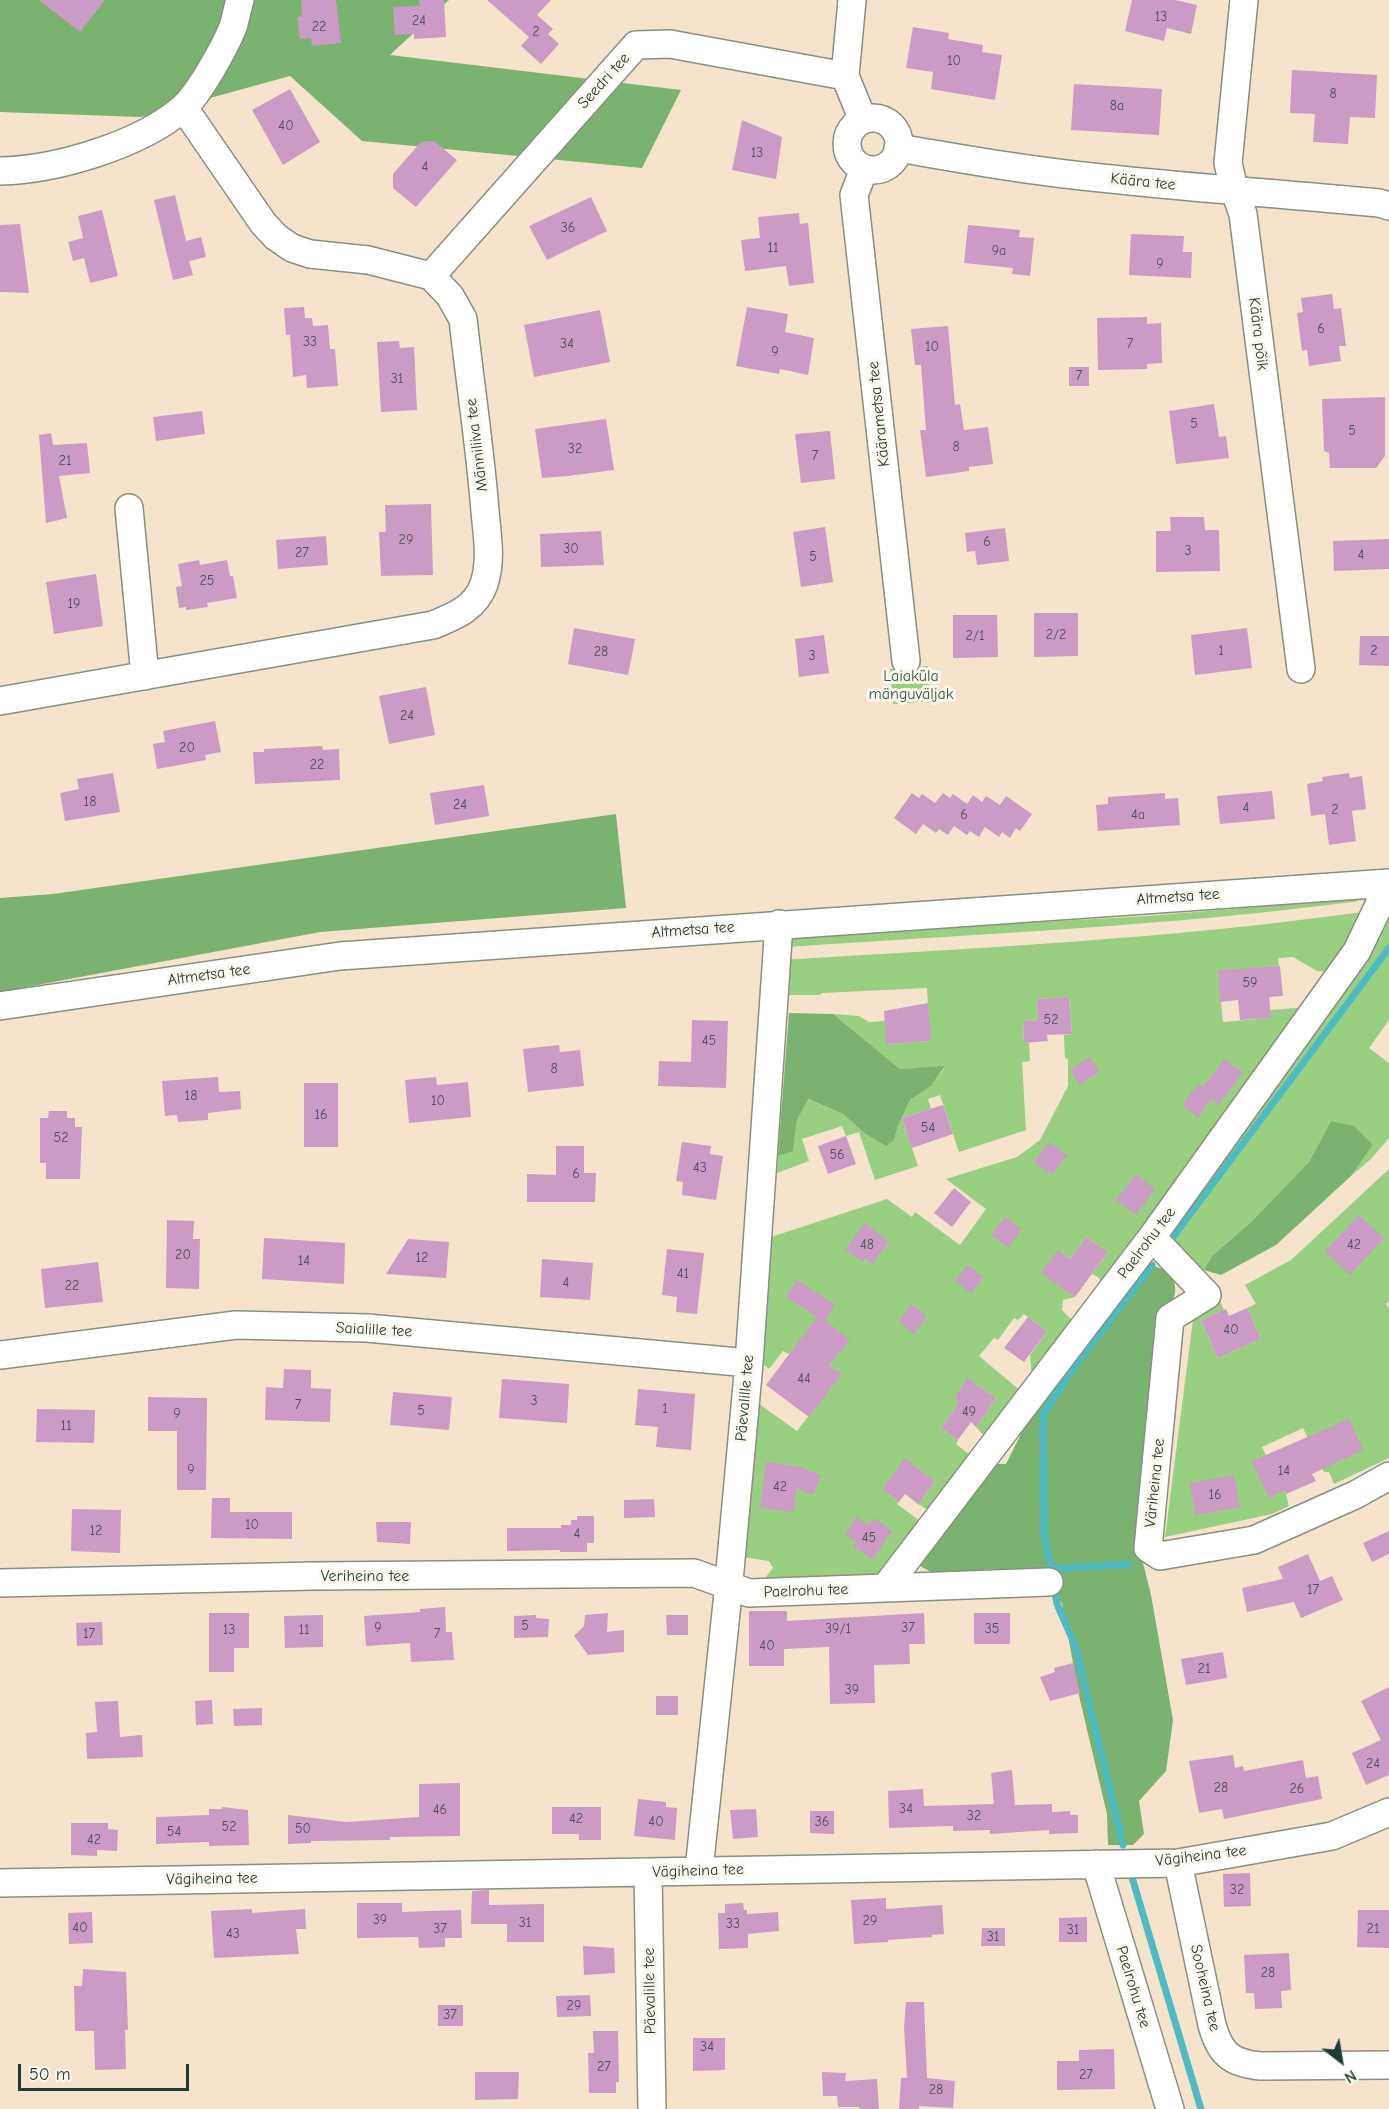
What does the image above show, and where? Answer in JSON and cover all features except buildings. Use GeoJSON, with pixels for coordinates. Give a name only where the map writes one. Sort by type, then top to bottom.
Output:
{"type":"FeatureCollection","features":[{"type":"Feature","properties":{"kind":"street"},"geometry":{"type":"LineString","coordinates":[[0,171],[53,164],[96,153],[148,131],[184,108],[200,87],[233,27],[240,0]]}},
{"type":"Feature","properties":{"kind":"street"},"geometry":{"type":"LineString","coordinates":[[852,0],[845,76],[863,120]]}},
{"type":"Feature","properties":{"kind":"street","name":"Käära põik"},"geometry":{"type":"LineString","coordinates":[[1244,0],[1228,163],[1243,214],[1301,669]]}},
{"type":"Feature","properties":{"kind":"street","name":"Seedri tee"},"geometry":{"type":"LineString","coordinates":[[431,276],[636,45],[670,44],[845,76]]}},
{"type":"Feature","properties":{"kind":"street"},"geometry":{"type":"LineString","coordinates":[[184,108],[263,223],[276,237],[292,248],[310,254],[368,260],[431,276]]}},
{"type":"Feature","properties":{"kind":"street"},"geometry":{"type":"LineString","coordinates":[[877,118],[885,121],[897,134],[898,148],[895,159],[889,165],[873,170],[864,169],[850,158],[846,142],[854,126],[863,120],[877,118]]}},
{"type":"Feature","properties":{"kind":"street","name":"Käära tee"},"geometry":{"type":"LineString","coordinates":[[898,148],[1042,171],[1378,203],[1389,206]]}},
{"type":"Feature","properties":{"kind":"street","name":"Käärametsa tee"},"geometry":{"type":"LineString","coordinates":[[864,169],[854,195],[906,662]]}},
{"type":"Feature","properties":{"kind":"street","name":"Männiliiva tee"},"geometry":{"type":"LineString","coordinates":[[0,701],[433,625],[457,616],[475,602],[484,585],[489,565],[463,320],[450,296],[431,276]]}},
{"type":"Feature","properties":{"kind":"street"},"geometry":{"type":"LineString","coordinates":[[129,508],[145,676]]}},
{"type":"Feature","properties":{"kind":"street","name":"Altmetsa tee"},"geometry":{"type":"LineString","coordinates":[[0,1006],[340,956],[1386,883]]}},
{"type":"Feature","properties":{"kind":"street","name":"Paelrohu tee"},"geometry":{"type":"LineString","coordinates":[[885,1588],[1152,1237],[1357,951],[1379,905],[1386,883]]}},
{"type":"Feature","properties":{"kind":"street","name":"Päevalille tee"},"geometry":{"type":"LineString","coordinates":[[699,1870],[748,1363],[779,924]]}},
{"type":"Feature","properties":{"kind":"street","name":"Väriheina tee"},"geometry":{"type":"LineString","coordinates":[[1152,1237],[1207,1295],[1170,1318],[1148,1548],[1160,1556],[1254,1540],[1355,1495],[1389,1476]]}},
{"type":"Feature","properties":{"kind":"street","name":"Saialille tee"},"geometry":{"type":"LineString","coordinates":[[0,1355],[236,1325],[367,1328],[748,1363]]}},
{"type":"Feature","properties":{"kind":"street","name":"Veriheina tee"},"geometry":{"type":"LineString","coordinates":[[0,1583],[302,1576],[694,1573],[728,1585]]}},
{"type":"Feature","properties":{"kind":"street","name":"Paelrohu tee"},"geometry":{"type":"LineString","coordinates":[[728,1585],[749,1593],[1049,1582]]}},
{"type":"Feature","properties":{"kind":"street","name":"Vägiheina tee"},"geometry":{"type":"LineString","coordinates":[[0,1883],[1178,1863],[1332,1836],[1389,1812]]}},
{"type":"Feature","properties":{"kind":"street","name":"Sooheina tee"},"geometry":{"type":"LineString","coordinates":[[1178,1863],[1212,2025],[1216,2040],[1228,2057],[1242,2064],[1260,2066],[1389,2065]]}},
{"type":"Feature","properties":{"kind":"street","name":"Paelrohu tee"},"geometry":{"type":"LineString","coordinates":[[1096,1864],[1170,2109]]}},
{"type":"Feature","properties":{"kind":"street","name":"Päevalille tee"},"geometry":{"type":"LineString","coordinates":[[648,1872],[651,2109]]}},
{"type":"Feature","properties":{"kind":"green space"},"geometry":{"type":"Polygon","coordinates":[[[0,0],[449,0],[390,55],[681,90],[642,168],[362,141],[290,76],[141,117],[0,112],[0,0]]]}},
{"type":"Feature","properties":{"kind":"green space","name":"Laiaküla mänguväljak"},"geometry":{"type":"Polygon","coordinates":[[[928,666],[931,701],[893,704],[890,669],[928,666]]]}},
{"type":"Feature","properties":{"kind":"green space"},"geometry":{"type":"Polygon","coordinates":[[[616,814],[626,908],[320,932],[0,992],[0,898],[53,894],[616,814]]]}},
{"type":"Feature","properties":{"kind":"green space"},"geometry":{"type":"Polygon","coordinates":[[[1351,899],[1360,901],[1146,923],[788,947],[788,940],[793,936],[1148,916],[1351,899]]]}},
{"type":"Feature","properties":{"kind":"green space"},"geometry":{"type":"Polygon","coordinates":[[[1362,912],[1335,972],[1317,971],[1293,957],[1278,958],[1279,966],[1218,971],[1223,1022],[1270,1018],[1270,1010],[1308,1007],[1104,1285],[1098,1277],[1092,1274],[1108,1252],[1086,1237],[1070,1259],[1058,1251],[1042,1273],[1075,1297],[1063,1300],[1062,1310],[1071,1319],[1079,1319],[1032,1382],[1030,1355],[1047,1331],[1024,1314],[1018,1320],[1014,1318],[998,1340],[994,1338],[979,1356],[1023,1393],[988,1440],[976,1427],[996,1398],[967,1379],[954,1398],[959,1402],[941,1428],[958,1440],[956,1444],[974,1458],[933,1513],[918,1504],[935,1482],[905,1459],[882,1489],[899,1502],[897,1504],[924,1524],[881,1581],[762,1582],[773,1568],[769,1561],[742,1557],[755,1401],[797,1431],[841,1374],[799,1342],[789,1354],[783,1351],[769,1369],[759,1361],[771,1237],[887,1199],[912,1217],[915,1212],[960,1245],[986,1209],[946,1179],[1017,1157],[1040,1140],[1068,1086],[1068,1059],[1065,1058],[1064,1035],[1072,1034],[1069,997],[1037,999],[1038,1020],[1023,1021],[1024,1043],[1029,1043],[1030,1061],[1022,1062],[1026,1130],[959,1152],[940,1095],[928,1099],[931,1109],[902,1118],[918,1166],[875,1180],[859,1132],[846,1136],[842,1126],[802,1139],[809,1161],[777,1173],[778,1156],[793,1150],[797,1120],[807,1099],[843,1114],[863,1132],[894,1140],[898,1126],[910,1100],[931,1086],[945,1067],[900,1069],[833,1014],[859,1016],[869,1022],[885,1021],[887,1044],[930,1041],[927,988],[822,993],[820,995],[780,995],[782,960],[1145,936],[1362,912]]]}},
{"type":"Feature","properties":{"kind":"green space"},"geometry":{"type":"Polygon","coordinates":[[[1389,913],[1389,1020],[1369,1048],[1389,1063],[1389,1138],[1371,1159],[1351,1176],[1373,1145],[1331,1121],[1309,1162],[1252,1221],[1212,1256],[1204,1270],[1186,1264],[1180,1260],[1173,1249],[1166,1224],[1389,913]]]}},
{"type":"Feature","properties":{"kind":"green space"},"geometry":{"type":"Polygon","coordinates":[[[789,1013],[833,1014],[900,1069],[945,1066],[931,1086],[910,1100],[894,1140],[886,1146],[863,1132],[843,1114],[808,1099],[797,1120],[793,1151],[778,1156],[789,1013]]]}},
{"type":"Feature","properties":{"kind":"green space"},"geometry":{"type":"Polygon","coordinates":[[[1331,1121],[1354,1126],[1373,1145],[1351,1176],[1276,1245],[1221,1275],[1204,1270],[1212,1256],[1252,1221],[1309,1162],[1331,1121]]]}},
{"type":"Feature","properties":{"kind":"green space"},"geometry":{"type":"Polygon","coordinates":[[[1389,1169],[1389,1301],[1386,1304],[1389,1308],[1389,1458],[1334,1484],[1329,1472],[1324,1472],[1303,1428],[1262,1447],[1266,1455],[1269,1497],[1285,1490],[1289,1506],[1272,1514],[1165,1537],[1194,1312],[1219,1299],[1224,1310],[1201,1320],[1218,1358],[1261,1339],[1247,1308],[1256,1304],[1245,1285],[1291,1260],[1389,1169]]]}},
{"type":"Feature","properties":{"kind":"green space"},"geometry":{"type":"Polygon","coordinates":[[[1145,1263],[1164,1270],[1171,1276],[1175,1290],[1171,1305],[1159,1326],[1141,1555],[1151,1595],[1173,1720],[1166,1771],[1139,1801],[1144,1834],[1133,1845],[1108,1845],[1107,1814],[1080,1700],[1062,1604],[1039,1576],[993,1569],[935,1574],[920,1566],[920,1557],[988,1464],[1006,1464],[1020,1436],[1024,1418],[1145,1263]]]}},
{"type":"Feature","properties":{"kind":"waterway"},"geometry":{"type":"LineString","coordinates":[[1170,1241],[1389,948]]}},
{"type":"Feature","properties":{"kind":"waterway"},"geometry":{"type":"LineString","coordinates":[[1123,1845],[1075,1645],[1057,1604],[1044,1532],[1043,1414],[1077,1363],[1152,1265]]}},
{"type":"Feature","properties":{"kind":"waterway"},"geometry":{"type":"LineString","coordinates":[[1050,1569],[1128,1564]]}},
{"type":"Feature","properties":{"kind":"waterway"},"geometry":{"type":"LineString","coordinates":[[1131,1874],[1201,2109]]}}]}
